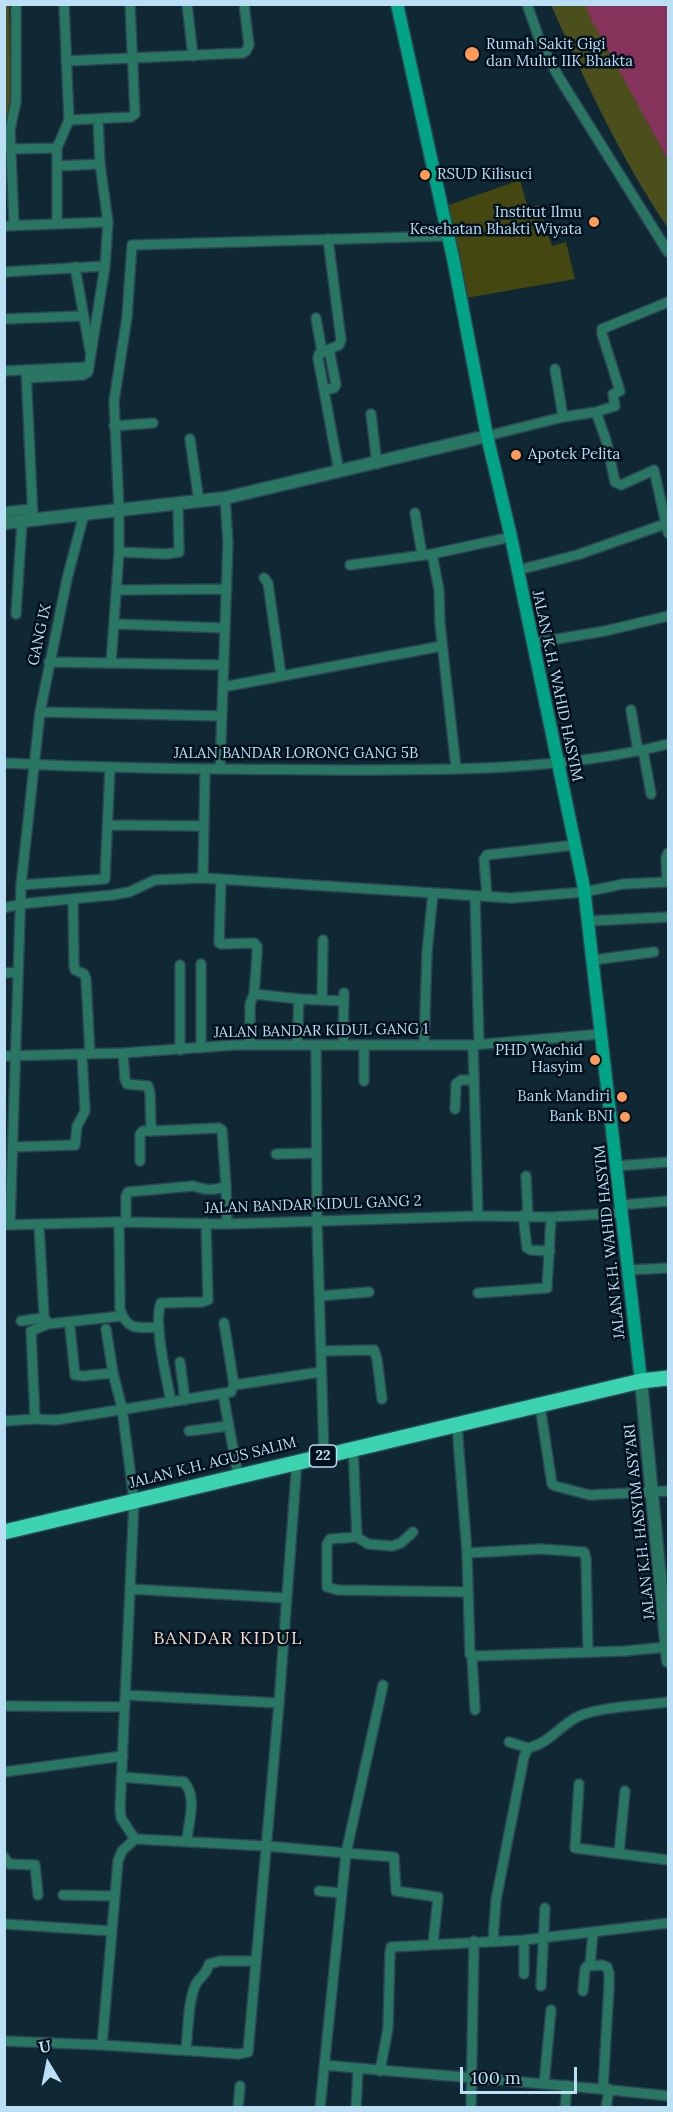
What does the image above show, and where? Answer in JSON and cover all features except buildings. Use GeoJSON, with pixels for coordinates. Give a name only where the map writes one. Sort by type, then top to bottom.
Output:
{"type":"FeatureCollection","features":[{"type":"Feature","properties":{"kind":"highway","name":"22"},"geometry":{"type":"LineString","coordinates":[[641,1381],[669,1378]]}},
{"type":"Feature","properties":{"kind":"highway","name":"JALAN K.H. AGUS SALIM"},"geometry":{"type":"LineString","coordinates":[[4,1532],[641,1381]]}},
{"type":"Feature","properties":{"kind":"main road","name":"JALAN K.H. WAHID HASYIM"},"geometry":{"type":"LineString","coordinates":[[397,4],[448,236],[487,436],[511,537],[585,892],[641,1381]]}},
{"type":"Feature","properties":{"kind":"street"},"geometry":{"type":"LineString","coordinates":[[16,4],[16,101],[10,130],[9,226],[108,222]]}},
{"type":"Feature","properties":{"kind":"street"},"geometry":{"type":"LineString","coordinates":[[57,224],[57,148],[69,120],[63,4]]}},
{"type":"Feature","properties":{"kind":"street"},"geometry":{"type":"LineString","coordinates":[[69,120],[131,117],[135,114],[129,4]]}},
{"type":"Feature","properties":{"kind":"street"},"geometry":{"type":"LineString","coordinates":[[187,4],[193,56]]}},
{"type":"Feature","properties":{"kind":"street"},"geometry":{"type":"LineString","coordinates":[[66,61],[193,56],[246,51],[249,45],[244,4]]}},
{"type":"Feature","properties":{"kind":"street"},"geometry":{"type":"LineString","coordinates":[[527,4],[542,47],[560,80],[669,252]]}},
{"type":"Feature","properties":{"kind":"street"},"geometry":{"type":"LineString","coordinates":[[4,371],[27,374],[83,375],[88,372],[105,266],[108,222],[100,164],[98,119]]}},
{"type":"Feature","properties":{"kind":"street"},"geometry":{"type":"LineString","coordinates":[[10,149],[57,148]]}},
{"type":"Feature","properties":{"kind":"street"},"geometry":{"type":"LineString","coordinates":[[57,166],[100,164]]}},
{"type":"Feature","properties":{"kind":"street"},"geometry":{"type":"LineString","coordinates":[[111,663],[120,510],[114,401],[127,317],[132,245],[448,236]]}},
{"type":"Feature","properties":{"kind":"street"},"geometry":{"type":"LineString","coordinates":[[328,239],[341,340],[339,345],[319,354],[318,358],[339,472]]}},
{"type":"Feature","properties":{"kind":"street"},"geometry":{"type":"LineString","coordinates":[[4,272],[105,266]]}},
{"type":"Feature","properties":{"kind":"street"},"geometry":{"type":"LineString","coordinates":[[75,267],[91,356]]}},
{"type":"Feature","properties":{"kind":"street"},"geometry":{"type":"LineString","coordinates":[[4,512],[29,516],[84,514],[225,498],[377,464],[615,406],[613,394],[620,391],[602,329],[669,302]]}},
{"type":"Feature","properties":{"kind":"street"},"geometry":{"type":"LineString","coordinates":[[4,319],[82,316]]}},
{"type":"Feature","properties":{"kind":"street"},"geometry":{"type":"LineString","coordinates":[[316,318],[326,350]]}},
{"type":"Feature","properties":{"kind":"street"},"geometry":{"type":"LineString","coordinates":[[555,369],[563,417]]}},
{"type":"Feature","properties":{"kind":"street"},"geometry":{"type":"LineString","coordinates":[[16,614],[29,516],[27,374]]}},
{"type":"Feature","properties":{"kind":"street"},"geometry":{"type":"LineString","coordinates":[[518,570],[577,555],[668,527],[654,470],[621,485],[615,482],[606,440],[596,412]]}},
{"type":"Feature","properties":{"kind":"street"},"geometry":{"type":"LineString","coordinates":[[371,414],[377,464]]}},
{"type":"Feature","properties":{"kind":"street"},"geometry":{"type":"LineString","coordinates":[[114,426],[153,423]]}},
{"type":"Feature","properties":{"kind":"street"},"geometry":{"type":"LineString","coordinates":[[190,439],[199,502]]}},
{"type":"Feature","properties":{"kind":"street"},"geometry":{"type":"LineString","coordinates":[[220,769],[228,542],[225,498]]}},
{"type":"Feature","properties":{"kind":"street"},"geometry":{"type":"LineString","coordinates":[[119,552],[166,554],[179,552],[178,504]]}},
{"type":"Feature","properties":{"kind":"street"},"geometry":{"type":"LineString","coordinates":[[415,513],[439,590],[442,645],[456,768]]}},
{"type":"Feature","properties":{"kind":"street","name":"GANG IX"},"geometry":{"type":"LineString","coordinates":[[7,1225],[8,1162],[13,1147],[9,1122],[16,1055],[21,885],[40,712],[49,662],[84,514]]}},
{"type":"Feature","properties":{"kind":"street"},"geometry":{"type":"LineString","coordinates":[[4,523],[29,516]]}},
{"type":"Feature","properties":{"kind":"street"},"geometry":{"type":"LineString","coordinates":[[350,565],[427,554],[511,537]]}},
{"type":"Feature","properties":{"kind":"street"},"geometry":{"type":"LineString","coordinates":[[264,578],[268,582],[281,675]]}},
{"type":"Feature","properties":{"kind":"street"},"geometry":{"type":"LineString","coordinates":[[116,591],[227,589]]}},
{"type":"Feature","properties":{"kind":"street"},"geometry":{"type":"LineString","coordinates":[[533,643],[605,631],[669,616]]}},
{"type":"Feature","properties":{"kind":"street"},"geometry":{"type":"LineString","coordinates":[[115,624],[225,628]]}},
{"type":"Feature","properties":{"kind":"street"},"geometry":{"type":"LineString","coordinates":[[223,687],[442,645]]}},
{"type":"Feature","properties":{"kind":"street"},"geometry":{"type":"LineString","coordinates":[[49,662],[224,665]]}},
{"type":"Feature","properties":{"kind":"street"},"geometry":{"type":"LineString","coordinates":[[631,710],[651,794]]}},
{"type":"Feature","properties":{"kind":"street"},"geometry":{"type":"LineString","coordinates":[[40,712],[222,716]]}},
{"type":"Feature","properties":{"kind":"street","name":"JALAN BANDAR LORONG GANG 5B"},"geometry":{"type":"LineString","coordinates":[[4,763],[205,769],[456,768],[558,763],[641,751],[669,744]]}},
{"type":"Feature","properties":{"kind":"street"},"geometry":{"type":"LineString","coordinates":[[21,885],[105,879],[110,766]]}},
{"type":"Feature","properties":{"kind":"street"},"geometry":{"type":"LineString","coordinates":[[202,878],[205,769]]}},
{"type":"Feature","properties":{"kind":"street"},"geometry":{"type":"LineString","coordinates":[[108,825],[204,826]]}},
{"type":"Feature","properties":{"kind":"street"},"geometry":{"type":"LineString","coordinates":[[487,896],[484,859],[487,855],[575,845]]}},
{"type":"Feature","properties":{"kind":"street"},"geometry":{"type":"LineString","coordinates":[[4,908],[20,904],[73,900],[129,892],[155,880],[202,878],[475,896],[532,897],[585,892],[623,884],[668,882],[666,858],[669,853]]}},
{"type":"Feature","properties":{"kind":"street"},"geometry":{"type":"LineString","coordinates":[[221,879],[219,943],[221,945],[256,944],[257,948],[254,994],[250,1004],[250,1045]]}},
{"type":"Feature","properties":{"kind":"street"},"geometry":{"type":"LineString","coordinates":[[424,1045],[426,974],[433,893]]}},
{"type":"Feature","properties":{"kind":"street"},"geometry":{"type":"LineString","coordinates":[[475,896],[476,1044],[474,1080],[478,1216]]}},
{"type":"Feature","properties":{"kind":"street"},"geometry":{"type":"LineString","coordinates":[[13,1147],[75,1145],[77,1126],[85,1111],[86,979],[84,974],[75,970],[74,965],[73,900]]}},
{"type":"Feature","properties":{"kind":"street"},"geometry":{"type":"LineString","coordinates":[[589,921],[669,917]]}},
{"type":"Feature","properties":{"kind":"street"},"geometry":{"type":"LineString","coordinates":[[322,1000],[323,940]]}},
{"type":"Feature","properties":{"kind":"street"},"geometry":{"type":"LineString","coordinates":[[593,960],[654,952]]}},
{"type":"Feature","properties":{"kind":"street"},"geometry":{"type":"LineString","coordinates":[[201,964],[201,1048]]}},
{"type":"Feature","properties":{"kind":"street"},"geometry":{"type":"LineString","coordinates":[[180,965],[180,1050]]}},
{"type":"Feature","properties":{"kind":"street"},"geometry":{"type":"LineString","coordinates":[[4,973],[18,972]]}},
{"type":"Feature","properties":{"kind":"street"},"geometry":{"type":"LineString","coordinates":[[254,994],[322,1000],[344,997],[343,1045]]}},
{"type":"Feature","properties":{"kind":"street"},"geometry":{"type":"LineString","coordinates":[[297,1044],[299,999]]}},
{"type":"Feature","properties":{"kind":"street","name":"JALAN BANDAR KIDUL GANG 1"},"geometry":{"type":"LineString","coordinates":[[4,1056],[123,1053],[250,1045],[476,1044],[602,1034]]}},
{"type":"Feature","properties":{"kind":"street"},"geometry":{"type":"LineString","coordinates":[[316,1045],[317,1220],[324,1456]]}},
{"type":"Feature","properties":{"kind":"street"},"geometry":{"type":"LineString","coordinates":[[364,1045],[364,1081]]}},
{"type":"Feature","properties":{"kind":"street"},"geometry":{"type":"LineString","coordinates":[[123,1053],[124,1079],[127,1084],[148,1086],[151,1131]]}},
{"type":"Feature","properties":{"kind":"street"},"geometry":{"type":"LineString","coordinates":[[455,1109],[456,1084],[462,1080],[474,1080]]}},
{"type":"Feature","properties":{"kind":"street"},"geometry":{"type":"LineString","coordinates":[[140,1161],[140,1134],[143,1131],[219,1128],[222,1130],[227,1224]]}},
{"type":"Feature","properties":{"kind":"street"},"geometry":{"type":"LineString","coordinates":[[276,1154],[316,1153]]}},
{"type":"Feature","properties":{"kind":"street"},"geometry":{"type":"LineString","coordinates":[[617,1166],[669,1162]]}},
{"type":"Feature","properties":{"kind":"street"},"geometry":{"type":"LineString","coordinates":[[526,1176],[527,1248],[550,1251]]}},
{"type":"Feature","properties":{"kind":"street"},"geometry":{"type":"LineString","coordinates":[[159,1327],[131,1326],[124,1321],[120,1309],[122,1222],[126,1196],[128,1192],[187,1186],[215,1190],[226,1186]]}},
{"type":"Feature","properties":{"kind":"street","name":"JALAN BANDAR KIDUL GANG 2"},"geometry":{"type":"LineString","coordinates":[[7,1225],[122,1222],[227,1224],[478,1216],[551,1217],[669,1202]]}},
{"type":"Feature","properties":{"kind":"street"},"geometry":{"type":"LineString","coordinates":[[478,1293],[546,1290],[551,1217]]}},
{"type":"Feature","properties":{"kind":"street"},"geometry":{"type":"LineString","coordinates":[[171,1402],[159,1327],[161,1303],[208,1300],[206,1223]]}},
{"type":"Feature","properties":{"kind":"street"},"geometry":{"type":"LineString","coordinates":[[39,1225],[46,1320]]}},
{"type":"Feature","properties":{"kind":"street"},"geometry":{"type":"LineString","coordinates":[[628,1269],[669,1268]]}},
{"type":"Feature","properties":{"kind":"street"},"geometry":{"type":"LineString","coordinates":[[319,1296],[369,1292]]}},
{"type":"Feature","properties":{"kind":"street"},"geometry":{"type":"LineString","coordinates":[[21,1321],[42,1318],[46,1320],[122,1316]]}},
{"type":"Feature","properties":{"kind":"street"},"geometry":{"type":"LineString","coordinates":[[35,1419],[31,1331],[46,1320]]}},
{"type":"Feature","properties":{"kind":"street"},"geometry":{"type":"LineString","coordinates":[[4,1422],[35,1419],[56,1420],[223,1394],[233,1390],[224,1323]]}},
{"type":"Feature","properties":{"kind":"street"},"geometry":{"type":"LineString","coordinates":[[70,1328],[75,1375],[113,1373]]}},
{"type":"Feature","properties":{"kind":"street"},"geometry":{"type":"LineString","coordinates":[[106,1329],[113,1373],[122,1408],[134,1501],[120,1814],[135,1839]]}},
{"type":"Feature","properties":{"kind":"street"},"geometry":{"type":"LineString","coordinates":[[321,1351],[374,1350],[382,1399]]}},
{"type":"Feature","properties":{"kind":"street"},"geometry":{"type":"LineString","coordinates":[[180,1362],[185,1400]]}},
{"type":"Feature","properties":{"kind":"street"},"geometry":{"type":"LineString","coordinates":[[234,1385],[321,1372]]}},
{"type":"Feature","properties":{"kind":"street","name":"JALAN K.H. HASYIM ASY'ARI"},"geometry":{"type":"LineString","coordinates":[[641,1381],[651,1492],[666,1606],[669,1661]]}},
{"type":"Feature","properties":{"kind":"street"},"geometry":{"type":"LineString","coordinates":[[223,1394],[238,1475]]}},
{"type":"Feature","properties":{"kind":"street"},"geometry":{"type":"LineString","coordinates":[[540,1406],[552,1484],[555,1486],[590,1495],[669,1491]]}},
{"type":"Feature","properties":{"kind":"street"},"geometry":{"type":"LineString","coordinates":[[189,1431],[228,1426]]}},
{"type":"Feature","properties":{"kind":"street"},"geometry":{"type":"LineString","coordinates":[[457,1426],[467,1553],[469,1649],[472,1656],[475,1710]]}},
{"type":"Feature","properties":{"kind":"street"},"geometry":{"type":"LineString","coordinates":[[353,1448],[357,1537]]}},
{"type":"Feature","properties":{"kind":"street"},"geometry":{"type":"LineString","coordinates":[[4,2041],[102,2044],[239,2054],[248,2052],[279,1703],[297,1461]]}},
{"type":"Feature","properties":{"kind":"street"},"geometry":{"type":"LineString","coordinates":[[412,1532],[401,1544],[392,1546],[368,1544],[357,1537],[328,1541],[327,1585],[329,1588],[468,1592]]}},
{"type":"Feature","properties":{"kind":"street"},"geometry":{"type":"LineString","coordinates":[[467,1553],[540,1549],[584,1552],[588,1652]]}},
{"type":"Feature","properties":{"kind":"street"},"geometry":{"type":"LineString","coordinates":[[130,1589],[286,1598]]}},
{"type":"Feature","properties":{"kind":"street"},"geometry":{"type":"LineString","coordinates":[[472,1656],[667,1647]]}},
{"type":"Feature","properties":{"kind":"street"},"geometry":{"type":"LineString","coordinates":[[320,2108],[346,1853],[383,1685]]}},
{"type":"Feature","properties":{"kind":"street"},"geometry":{"type":"LineString","coordinates":[[125,1695],[279,1703]]}},
{"type":"Feature","properties":{"kind":"street"},"geometry":{"type":"LineString","coordinates":[[509,1742],[528,1748],[550,1739],[565,1723],[583,1714],[669,1702]]}},
{"type":"Feature","properties":{"kind":"street"},"geometry":{"type":"LineString","coordinates":[[4,1706],[125,1707]]}},
{"type":"Feature","properties":{"kind":"street"},"geometry":{"type":"LineString","coordinates":[[493,1941],[496,1900],[524,1757],[528,1748]]}},
{"type":"Feature","properties":{"kind":"street"},"geometry":{"type":"LineString","coordinates":[[4,1772],[123,1756]]}},
{"type":"Feature","properties":{"kind":"street"},"geometry":{"type":"LineString","coordinates":[[122,1777],[184,1782],[190,1789],[193,1801],[187,1841]]}},
{"type":"Feature","properties":{"kind":"street"},"geometry":{"type":"LineString","coordinates":[[579,1784],[575,1848],[669,1860]]}},
{"type":"Feature","properties":{"kind":"street"},"geometry":{"type":"LineString","coordinates":[[619,1853],[625,1791]]}},
{"type":"Feature","properties":{"kind":"street"},"geometry":{"type":"LineString","coordinates":[[102,2044],[119,1856],[135,1839],[266,1846],[394,1857],[396,1891],[438,1897],[433,1944]]}},
{"type":"Feature","properties":{"kind":"street"},"geometry":{"type":"LineString","coordinates":[[4,1857],[9,1864],[35,1865],[38,1895]]}},
{"type":"Feature","properties":{"kind":"street"},"geometry":{"type":"LineString","coordinates":[[319,1891],[342,1893]]}},
{"type":"Feature","properties":{"kind":"street"},"geometry":{"type":"LineString","coordinates":[[63,1894],[114,1896]]}},
{"type":"Feature","properties":{"kind":"street"},"geometry":{"type":"LineString","coordinates":[[541,1986],[545,1908]]}},
{"type":"Feature","properties":{"kind":"street"},"geometry":{"type":"LineString","coordinates":[[380,2071],[388,2028],[390,1949],[474,1941],[524,1940],[669,1923]]}},
{"type":"Feature","properties":{"kind":"street"},"geometry":{"type":"LineString","coordinates":[[4,1924],[111,1931]]}},
{"type":"Feature","properties":{"kind":"street"},"geometry":{"type":"LineString","coordinates":[[590,1965],[593,1933]]}},
{"type":"Feature","properties":{"kind":"street"},"geometry":{"type":"LineString","coordinates":[[524,1940],[524,1974]]}},
{"type":"Feature","properties":{"kind":"street"},"geometry":{"type":"LineString","coordinates":[[471,2108],[474,1941]]}},
{"type":"Feature","properties":{"kind":"street"},"geometry":{"type":"LineString","coordinates":[[186,2050],[191,2002],[196,1983],[207,1973],[209,1964],[220,1961],[256,1961]]}},
{"type":"Feature","properties":{"kind":"street"},"geometry":{"type":"LineString","coordinates":[[583,1991],[585,1969],[590,1965],[605,1966],[609,1973],[606,2108]]}},
{"type":"Feature","properties":{"kind":"street"},"geometry":{"type":"LineString","coordinates":[[544,2084],[551,2010]]}},
{"type":"Feature","properties":{"kind":"street"},"geometry":{"type":"LineString","coordinates":[[325,2066],[567,2085],[669,2096]]}},
{"type":"Feature","properties":{"kind":"street"},"geometry":{"type":"LineString","coordinates":[[356,2108],[358,2069]]}},
{"type":"Feature","properties":{"kind":"street"},"geometry":{"type":"LineString","coordinates":[[565,2108],[567,2085]]}},
{"type":"Feature","properties":{"kind":"street"},"geometry":{"type":"LineString","coordinates":[[238,2108],[240,2086]]}},
{"type":"Feature","properties":{"kind":"green space"},"geometry":{"type":"Polygon","coordinates":[[[9,4],[11,111],[5,123],[4,5],[9,4]]]}},
{"type":"Feature","properties":{"kind":"green space"},"geometry":{"type":"Polygon","coordinates":[[[551,5],[585,5],[668,160],[668,228],[619,147],[551,5]]]}},
{"type":"Feature","properties":{"kind":"green space"},"geometry":{"type":"Polygon","coordinates":[[[520,180],[528,208],[539,205],[552,246],[566,242],[575,279],[460,299],[443,207],[520,180]]]}},
{"type":"Feature","properties":{"kind":"shaded area"},"geometry":{"type":"Polygon","coordinates":[[[585,5],[668,5],[668,160],[592,21],[585,5]]]}},
{"type":"Feature","properties":{"kind":"place","name":"Rumah Sakit Gigi dan Mulut IIK Bhakta"},"geometry":{"type":"Point","coordinates":[472,54]}},
{"type":"Feature","properties":{"kind":"place","name":"RSUD Kilisuci"},"geometry":{"type":"Point","coordinates":[425,175]}},
{"type":"Feature","properties":{"kind":"place","name":"Institut Ilmu Kesehatan Bhakti Wiyata"},"geometry":{"type":"Point","coordinates":[594,222]}},
{"type":"Feature","properties":{"kind":"place","name":"Apotek Pelita"},"geometry":{"type":"Point","coordinates":[516,455]}},
{"type":"Feature","properties":{"kind":"place","name":"PHD Wachid Hasyim"},"geometry":{"type":"Point","coordinates":[595,1060]}},
{"type":"Feature","properties":{"kind":"place","name":"Bank Mandiri"},"geometry":{"type":"Point","coordinates":[622,1097]}},
{"type":"Feature","properties":{"kind":"place","name":"Bank BNI"},"geometry":{"type":"Point","coordinates":[625,1117]}},
{"type":"Feature","properties":{"kind":"district","name":"BANDAR KIDUL"},"geometry":{"type":"Point","coordinates":[228,1639]}}]}
